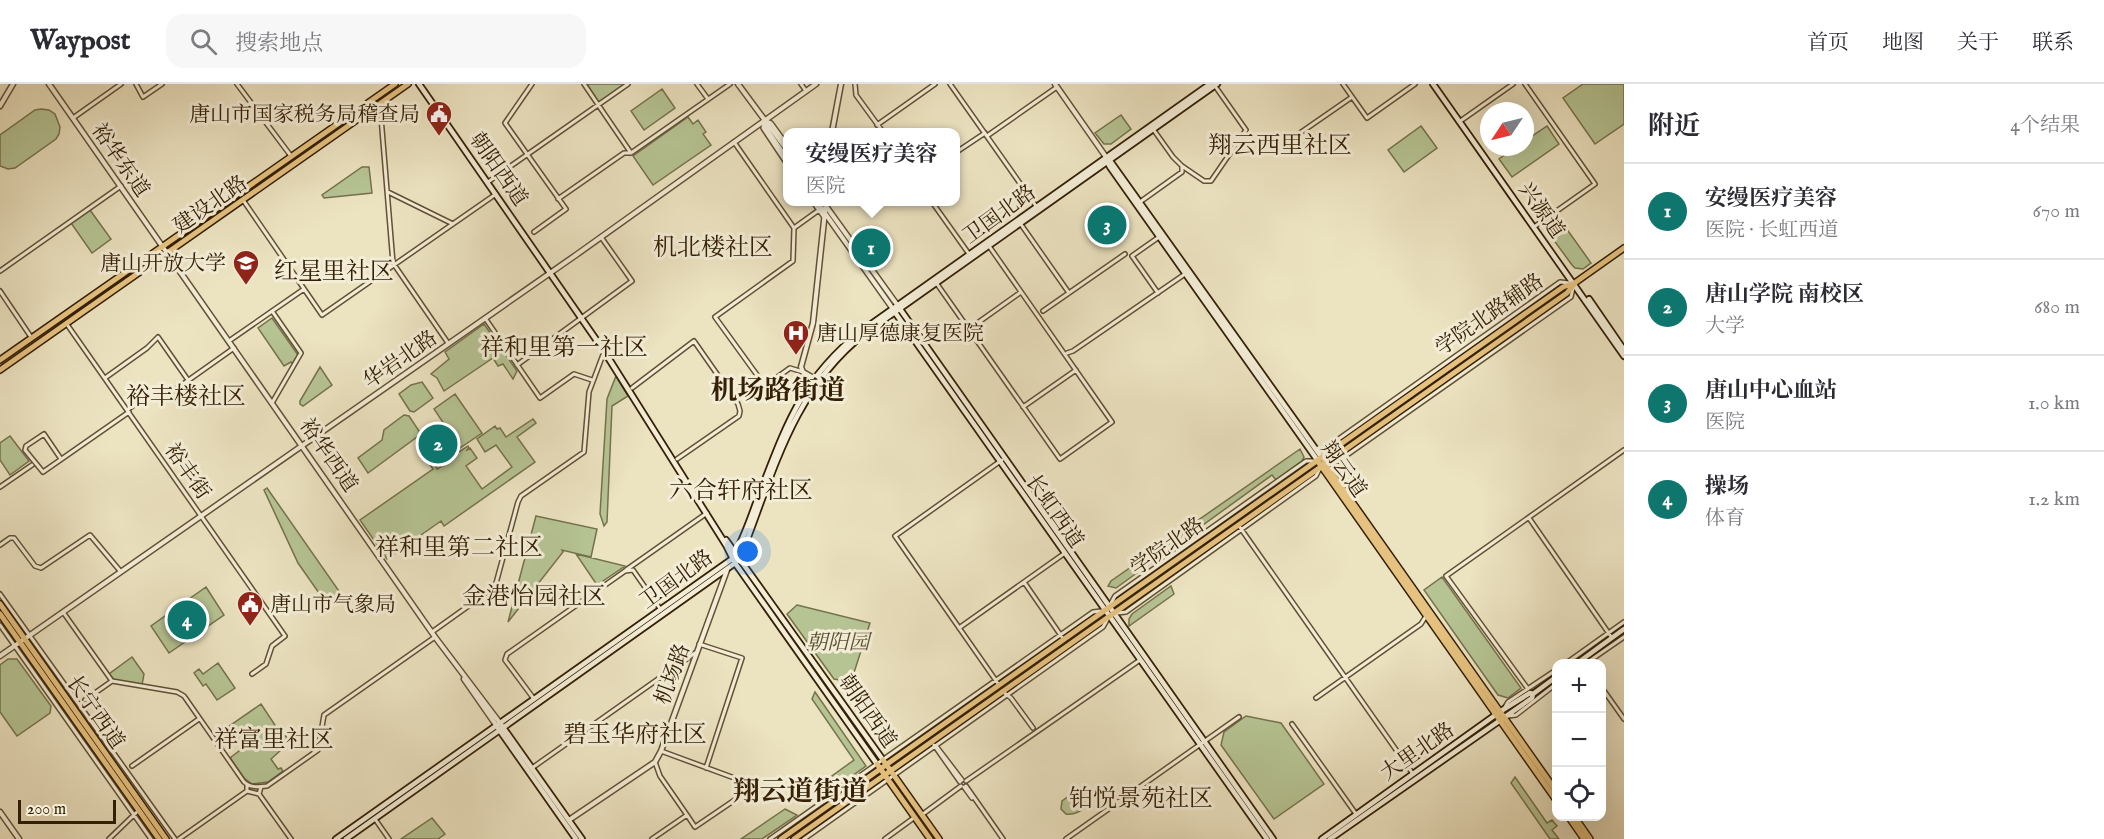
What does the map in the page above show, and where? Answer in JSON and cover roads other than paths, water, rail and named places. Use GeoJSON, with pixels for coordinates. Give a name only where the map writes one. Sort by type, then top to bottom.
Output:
{"type":"FeatureCollection","features":[{"type":"Feature","properties":{"kind":"main road","name":"建设北路"},"geometry":{"type":"LineString","coordinates":[[0,360],[395,84]]}},
{"type":"Feature","properties":{"kind":"main road","name":"建设北路"},"geometry":{"type":"LineString","coordinates":[[0,370],[408,84]]}},
{"type":"Feature","properties":{"kind":"main road","name":"朝阳西道"},"geometry":{"type":"LineString","coordinates":[[419,84],[632,388],[735,553],[889,775],[939,839]]}},
{"type":"Feature","properties":{"kind":"main road","name":"兴源道"},"geometry":{"type":"LineString","coordinates":[[1435,84],[1624,350]]}},
{"type":"Feature","properties":{"kind":"main road","name":"卫国北路"},"geometry":{"type":"LineString","coordinates":[[336,839],[729,567],[734,561],[735,553],[785,427],[816,380],[854,342],[1036,206],[1153,129],[1214,85]]}},
{"type":"Feature","properties":{"kind":"main road","name":"卫国北路"},"geometry":{"type":"LineString","coordinates":[[896,309],[937,284],[1214,85]]}},
{"type":"Feature","properties":{"kind":"main road","name":"翔云道"},"geometry":{"type":"LineString","coordinates":[[1108,159],[1426,614],[1552,784]]}},
{"type":"Feature","properties":{"kind":"main road","name":"翔云道"},"geometry":{"type":"LineString","coordinates":[[1108,159],[1159,237],[1501,716],[1552,792]]}},
{"type":"Feature","properties":{"kind":"main road","name":"学院北路"},"geometry":{"type":"LineString","coordinates":[[781,839],[882,764],[1001,688],[1525,318],[1567,293],[1575,283],[1624,248]]}},
{"type":"Feature","properties":{"kind":"main road","name":"兴源道"},"geometry":{"type":"LineString","coordinates":[[1575,283],[1624,356]]}},
{"type":"Feature","properties":{"kind":"main road","name":"长虹西道"},"geometry":{"type":"LineString","coordinates":[[896,309],[1267,839]]}},
{"type":"Feature","properties":{"kind":"main road","name":"朝阳西道"},"geometry":{"type":"LineString","coordinates":[[583,318],[707,513],[734,561],[882,764]]}},
{"type":"Feature","properties":{"kind":"main road","name":"学院北路"},"geometry":{"type":"LineString","coordinates":[[794,839],[807,836],[935,744],[1062,637],[1109,612],[1166,576],[1216,536],[1240,527],[1321,462],[1354,431],[1471,356]]}},
{"type":"Feature","properties":{"kind":"main road","name":"卫国北路"},"geometry":{"type":"LineString","coordinates":[[346,839],[500,727],[534,699],[740,558],[789,430],[816,380]]}},
{"type":"Feature","properties":{"kind":"main road","name":"长虹西道"},"geometry":{"type":"LineString","coordinates":[[1002,460],[1140,660],[1273,839]]}},
{"type":"Feature","properties":{"kind":"main road","name":"长宁西道"},"geometry":{"type":"LineString","coordinates":[[0,604],[166,839]]}},
{"type":"Feature","properties":{"kind":"main road","name":"长宁西道"},"geometry":{"type":"LineString","coordinates":[[0,614],[25,639],[85,739],[136,812],[159,839]]}},
{"type":"Feature","properties":{"kind":"main road"},"geometry":{"type":"LineString","coordinates":[[1587,659],[1610,635],[1624,629]]}},
{"type":"Feature","properties":{"kind":"main road","name":"大里北路"},"geometry":{"type":"LineString","coordinates":[[1330,839],[1530,693],[1533,694],[1552,681]]}},
{"type":"Feature","properties":{"kind":"main road","name":"大里北路"},"geometry":{"type":"LineString","coordinates":[[1322,839],[1413,774],[1501,716]]}},
{"type":"Feature","properties":{"kind":"main road","name":"裕华西道"},"geometry":{"type":"LineString","coordinates":[[500,727],[582,839]]}},
{"type":"Feature","properties":{"kind":"main road","name":"裕华西道"},"geometry":{"type":"LineString","coordinates":[[500,727],[576,839]]}},
{"type":"Feature","properties":{"kind":"main road","name":"朝阳西道"},"geometry":{"type":"LineString","coordinates":[[919,815],[930,839]]}},
{"type":"Feature","properties":{"kind":"main road"},"geometry":{"type":"LineString","coordinates":[[1571,821],[1584,839]]}},
{"type":"Feature","properties":{"kind":"main road"},"geometry":{"type":"LineString","coordinates":[[1577,821],[1590,839]]}},
{"type":"Feature","properties":{"kind":"street"},"geometry":{"type":"LineString","coordinates":[[0,106],[13,84]]}},
{"type":"Feature","properties":{"kind":"street","name":"裕华东道"},"geometry":{"type":"LineString","coordinates":[[49,84],[168,253]]}},
{"type":"Feature","properties":{"kind":"street"},"geometry":{"type":"LineString","coordinates":[[73,118],[121,84]]}},
{"type":"Feature","properties":{"kind":"street"},"geometry":{"type":"LineString","coordinates":[[136,84],[143,97],[162,84]]}},
{"type":"Feature","properties":{"kind":"street"},"geometry":{"type":"LineString","coordinates":[[237,84],[291,156]]}},
{"type":"Feature","properties":{"kind":"street"},"geometry":{"type":"LineString","coordinates":[[532,84],[505,123],[566,209],[534,232]]}},
{"type":"Feature","properties":{"kind":"street"},"geometry":{"type":"LineString","coordinates":[[584,84],[631,153]]}},
{"type":"Feature","properties":{"kind":"street"},"geometry":{"type":"LineString","coordinates":[[488,182],[628,84]]}},
{"type":"Feature","properties":{"kind":"street"},"geometry":{"type":"LineString","coordinates":[[697,84],[708,99]]}},
{"type":"Feature","properties":{"kind":"street"},"geometry":{"type":"LineString","coordinates":[[558,199],[624,153],[631,153],[730,84]]}},
{"type":"Feature","properties":{"kind":"street"},"geometry":{"type":"LineString","coordinates":[[738,84],[783,144]]}},
{"type":"Feature","properties":{"kind":"street"},"geometry":{"type":"LineString","coordinates":[[801,84],[806,91]]}},
{"type":"Feature","properties":{"kind":"street","name":"华岩北路"},"geometry":{"type":"LineString","coordinates":[[0,656],[601,237],[816,84]]}},
{"type":"Feature","properties":{"kind":"street"},"geometry":{"type":"LineString","coordinates":[[833,128],[841,84]]}},
{"type":"Feature","properties":{"kind":"street"},"geometry":{"type":"LineString","coordinates":[[855,84],[856,95],[880,128]]}},
{"type":"Feature","properties":{"kind":"street"},"geometry":{"type":"LineString","coordinates":[[878,125],[935,84]]}},
{"type":"Feature","properties":{"kind":"street"},"geometry":{"type":"LineString","coordinates":[[950,84],[1036,206]]}},
{"type":"Feature","properties":{"kind":"street"},"geometry":{"type":"LineString","coordinates":[[1343,84],[1367,118],[1415,84]]}},
{"type":"Feature","properties":{"kind":"street"},"geometry":{"type":"LineString","coordinates":[[1461,121],[1513,84]]}},
{"type":"Feature","properties":{"kind":"street"},"geometry":{"type":"LineString","coordinates":[[1525,84],[1595,184],[1535,226]]}},
{"type":"Feature","properties":{"kind":"street"},"geometry":{"type":"LineString","coordinates":[[1153,129],[1173,158],[1204,181],[1211,181],[1246,130],[1214,85]]}},
{"type":"Feature","properties":{"kind":"street"},"geometry":{"type":"LineString","coordinates":[[960,150],[1056,86]]}},
{"type":"Feature","properties":{"kind":"street","name":"翔云道"},"geometry":{"type":"LineString","coordinates":[[1056,86],[1108,159]]}},
{"type":"Feature","properties":{"kind":"street"},"geometry":{"type":"LineString","coordinates":[[1287,142],[1352,97]]}},
{"type":"Feature","properties":{"kind":"street"},"geometry":{"type":"LineString","coordinates":[[380,104],[394,265],[448,343]]}},
{"type":"Feature","properties":{"kind":"street"},"geometry":{"type":"LineString","coordinates":[[764,120],[771,123],[783,140]]}},
{"type":"Feature","properties":{"kind":"street"},"geometry":{"type":"LineString","coordinates":[[764,120],[765,127],[783,153]]}},
{"type":"Feature","properties":{"kind":"street"},"geometry":{"type":"LineString","coordinates":[[764,120],[763,128],[783,158]]}},
{"type":"Feature","properties":{"kind":"street"},"geometry":{"type":"LineString","coordinates":[[734,142],[794,228],[793,261],[715,317],[765,386],[790,368],[803,372],[816,380]]}},
{"type":"Feature","properties":{"kind":"street"},"geometry":{"type":"LineString","coordinates":[[1140,202],[1181,174],[1182,166]]}},
{"type":"Feature","properties":{"kind":"street"},"geometry":{"type":"LineString","coordinates":[[0,271],[121,186]]}},
{"type":"Feature","properties":{"kind":"street"},"geometry":{"type":"LineString","coordinates":[[388,192],[453,224]]}},
{"type":"Feature","properties":{"kind":"street"},"geometry":{"type":"LineString","coordinates":[[243,200],[322,315],[496,194]]}},
{"type":"Feature","properties":{"kind":"street"},"geometry":{"type":"LineString","coordinates":[[817,206],[825,216]]}},
{"type":"Feature","properties":{"kind":"street","name":"长虹西道"},"geometry":{"type":"LineString","coordinates":[[818,206],[896,309]]}},
{"type":"Feature","properties":{"kind":"street"},"geometry":{"type":"LineString","coordinates":[[803,372],[801,367],[813,323],[825,206]]}},
{"type":"Feature","properties":{"kind":"street","name":"长虹西道"},"geometry":{"type":"LineString","coordinates":[[827,206],[896,309]]}},
{"type":"Feature","properties":{"kind":"street"},"geometry":{"type":"LineString","coordinates":[[936,206],[970,255]]}},
{"type":"Feature","properties":{"kind":"street"},"geometry":{"type":"LineString","coordinates":[[794,228],[819,210]]}},
{"type":"Feature","properties":{"kind":"street"},"geometry":{"type":"LineString","coordinates":[[1020,223],[1069,293]]}},
{"type":"Feature","properties":{"kind":"street"},"geometry":{"type":"LineString","coordinates":[[517,365],[632,281],[601,237]]}},
{"type":"Feature","properties":{"kind":"street"},"geometry":{"type":"LineString","coordinates":[[1158,293],[1132,256],[1159,237]]}},
{"type":"Feature","properties":{"kind":"street"},"geometry":{"type":"LineString","coordinates":[[937,284],[1060,459],[1112,422],[989,246]]}},
{"type":"Feature","properties":{"kind":"street","name":"裕华西道"},"geometry":{"type":"LineString","coordinates":[[168,253],[500,727]]}},
{"type":"Feature","properties":{"kind":"street"},"geometry":{"type":"LineString","coordinates":[[1043,311],[1125,254]]}},
{"type":"Feature","properties":{"kind":"street"},"geometry":{"type":"LineString","coordinates":[[1068,353],[1185,274]]}},
{"type":"Feature","properties":{"kind":"street","name":"学院北路辅路"},"geometry":{"type":"LineString","coordinates":[[1471,356],[1525,318],[1560,282],[1575,283]]}},
{"type":"Feature","properties":{"kind":"street"},"geometry":{"type":"LineString","coordinates":[[230,341],[304,289]]}},
{"type":"Feature","properties":{"kind":"street"},"geometry":{"type":"LineString","coordinates":[[0,291],[32,339]]}},
{"type":"Feature","properties":{"kind":"street"},"geometry":{"type":"LineString","coordinates":[[969,329],[1022,292]]}},
{"type":"Feature","properties":{"kind":"street"},"geometry":{"type":"LineString","coordinates":[[272,311],[301,353],[272,403]]}},
{"type":"Feature","properties":{"kind":"street"},"geometry":{"type":"LineString","coordinates":[[485,318],[540,398],[574,374],[592,380]]}},
{"type":"Feature","properties":{"kind":"street","name":"裕丰街"},"geometry":{"type":"LineString","coordinates":[[66,323],[285,636],[272,646],[266,664],[252,674]]}},
{"type":"Feature","properties":{"kind":"street"},"geometry":{"type":"LineString","coordinates":[[105,378],[147,348],[158,337],[188,380]]}},
{"type":"Feature","properties":{"kind":"street"},"geometry":{"type":"LineString","coordinates":[[632,388],[694,341],[738,404],[739,416],[676,459]]}},
{"type":"Feature","properties":{"kind":"street"},"geometry":{"type":"LineString","coordinates":[[62,459],[44,434],[26,446],[25,450],[43,472],[62,459],[128,411],[145,397],[169,394],[234,348]]}},
{"type":"Feature","properties":{"kind":"street"},"geometry":{"type":"LineString","coordinates":[[247,785],[261,787],[272,783],[318,750],[324,715],[434,635],[495,587],[518,502],[522,496],[584,452],[589,392],[604,351]]}},
{"type":"Feature","properties":{"kind":"street"},"geometry":{"type":"LineString","coordinates":[[1023,406],[1076,370]]}},
{"type":"Feature","properties":{"kind":"street"},"geometry":{"type":"LineString","coordinates":[[1528,689],[1446,576],[1624,450]]}},
{"type":"Feature","properties":{"kind":"street"},"geometry":{"type":"LineString","coordinates":[[1002,460],[895,536],[1001,688],[1032,728],[1040,730]]}},
{"type":"Feature","properties":{"kind":"street"},"geometry":{"type":"LineString","coordinates":[[0,487],[32,465]]}},
{"type":"Feature","properties":{"kind":"street"},"geometry":{"type":"LineString","coordinates":[[534,699],[505,660],[507,654],[707,513]]}},
{"type":"Feature","properties":{"kind":"street"},"geometry":{"type":"LineString","coordinates":[[1528,518],[1610,635]]}},
{"type":"Feature","properties":{"kind":"street"},"geometry":{"type":"LineString","coordinates":[[1240,527],[1413,774]]}},
{"type":"Feature","properties":{"kind":"street"},"geometry":{"type":"LineString","coordinates":[[0,545],[14,538],[35,566],[41,568],[90,535],[121,572]]}},
{"type":"Feature","properties":{"kind":"street"},"geometry":{"type":"LineString","coordinates":[[1109,612],[1126,612],[1168,583],[1216,536]]}},
{"type":"Feature","properties":{"kind":"street"},"geometry":{"type":"LineString","coordinates":[[959,628],[1065,553]]}},
{"type":"Feature","properties":{"kind":"street","name":"机场路"},"geometry":{"type":"LineString","coordinates":[[569,820],[655,762],[661,752],[695,653],[729,567]]}},
{"type":"Feature","properties":{"kind":"street"},"geometry":{"type":"LineString","coordinates":[[625,571],[633,570],[661,610]]}},
{"type":"Feature","properties":{"kind":"street"},"geometry":{"type":"LineString","coordinates":[[1166,576],[1168,583]]}},
{"type":"Feature","properties":{"kind":"street"},"geometry":{"type":"LineString","coordinates":[[1023,582],[1062,637]]}},
{"type":"Feature","properties":{"kind":"street"},"geometry":{"type":"LineString","coordinates":[[0,594],[25,639],[177,839],[247,791],[259,794],[291,839]]}},
{"type":"Feature","properties":{"kind":"street"},"geometry":{"type":"LineString","coordinates":[[63,612],[112,681]]}},
{"type":"Feature","properties":{"kind":"street"},"geometry":{"type":"LineString","coordinates":[[1316,698],[1421,624],[1426,614]]}},
{"type":"Feature","properties":{"kind":"street"},"geometry":{"type":"LineString","coordinates":[[1572,659],[1610,635],[1624,622]]}},
{"type":"Feature","properties":{"kind":"street"},"geometry":{"type":"LineString","coordinates":[[0,625],[85,739]]}},
{"type":"Feature","properties":{"kind":"street"},"geometry":{"type":"LineString","coordinates":[[1589,659],[1624,637]]}},
{"type":"Feature","properties":{"kind":"street"},"geometry":{"type":"LineString","coordinates":[[699,644],[742,658],[706,768]]}},
{"type":"Feature","properties":{"kind":"street"},"geometry":{"type":"LineString","coordinates":[[532,768],[695,653]]}},
{"type":"Feature","properties":{"kind":"street"},"geometry":{"type":"LineString","coordinates":[[885,839],[1140,660]]}},
{"type":"Feature","properties":{"kind":"street"},"geometry":{"type":"LineString","coordinates":[[1501,716],[1508,702],[1552,673]]}},
{"type":"Feature","properties":{"kind":"street"},"geometry":{"type":"LineString","coordinates":[[85,700],[112,681],[177,692],[184,696],[247,785],[247,791]]}},
{"type":"Feature","properties":{"kind":"street"},"geometry":{"type":"LineString","coordinates":[[1501,716],[1516,715],[1552,688]]}},
{"type":"Feature","properties":{"kind":"street"},"geometry":{"type":"LineString","coordinates":[[1606,694],[1624,719]]}},
{"type":"Feature","properties":{"kind":"street"},"geometry":{"type":"LineString","coordinates":[[1067,839],[1239,717]]}},
{"type":"Feature","properties":{"kind":"street"},"geometry":{"type":"LineString","coordinates":[[132,766],[199,718]]}},
{"type":"Feature","properties":{"kind":"street"},"geometry":{"type":"LineString","coordinates":[[1292,724],[1356,814]]}},
{"type":"Feature","properties":{"kind":"street"},"geometry":{"type":"LineString","coordinates":[[1031,735],[1032,728]]}},
{"type":"Feature","properties":{"kind":"street"},"geometry":{"type":"LineString","coordinates":[[935,744],[1002,839]]}},
{"type":"Feature","properties":{"kind":"street"},"geometry":{"type":"LineString","coordinates":[[655,762],[660,776],[695,827],[746,792],[748,783],[661,752]]}},
{"type":"Feature","properties":{"kind":"street"},"geometry":{"type":"LineString","coordinates":[[770,839],[882,764]]}},
{"type":"Feature","properties":{"kind":"street"},"geometry":{"type":"LineString","coordinates":[[259,794],[261,787]]}},
{"type":"Feature","properties":{"kind":"street"},"geometry":{"type":"LineString","coordinates":[[0,812],[19,839]]}},
{"type":"Feature","properties":{"kind":"street"},"geometry":{"type":"LineString","coordinates":[[109,839],[136,812],[151,839]]}},
{"type":"Feature","properties":{"kind":"street"},"geometry":{"type":"LineString","coordinates":[[652,839],[687,815]]}},
{"type":"Feature","properties":{"kind":"street"},"geometry":{"type":"LineString","coordinates":[[375,819],[388,839]]}},
{"type":"Feature","properties":{"kind":"place","name":"唐山市国家税务局稽查局"},"geometry":{"type":"Point","coordinates":[439,137]}},
{"type":"Feature","properties":{"kind":"place","name":"唐山中心血站"},"geometry":{"type":"Point","coordinates":[1107,225]}},
{"type":"Feature","properties":{"kind":"place","name":"安缦医疗美容"},"geometry":{"type":"Point","coordinates":[871,248]}},
{"type":"Feature","properties":{"kind":"place","name":"唐山开放大学"},"geometry":{"type":"Point","coordinates":[246,286]}},
{"type":"Feature","properties":{"kind":"place","name":"唐山厚德康复医院"},"geometry":{"type":"Point","coordinates":[796,356]}},
{"type":"Feature","properties":{"kind":"place","name":"唐山学院 南校区"},"geometry":{"type":"Point","coordinates":[438,444]}},
{"type":"Feature","properties":{"kind":"place","name":"操场"},"geometry":{"type":"Point","coordinates":[187,620]}},
{"type":"Feature","properties":{"kind":"place","name":"唐山市气象局"},"geometry":{"type":"Point","coordinates":[250,627]}},
{"type":"Feature","properties":{"kind":"district","name":"翔云西里社区"},"geometry":{"type":"Point","coordinates":[1280,145]}},
{"type":"Feature","properties":{"kind":"district","name":"机北楼社区"},"geometry":{"type":"Point","coordinates":[713,247]}},
{"type":"Feature","properties":{"kind":"district","name":"红星里社区"},"geometry":{"type":"Point","coordinates":[334,271]}},
{"type":"Feature","properties":{"kind":"district","name":"祥和里第一社区"},"geometry":{"type":"Point","coordinates":[564,347]}},
{"type":"Feature","properties":{"kind":"district","name":"机场路街道"},"geometry":{"type":"Point","coordinates":[778,390]}},
{"type":"Feature","properties":{"kind":"district","name":"裕丰楼社区"},"geometry":{"type":"Point","coordinates":[186,396]}},
{"type":"Feature","properties":{"kind":"district","name":"六合轩府社区"},"geometry":{"type":"Point","coordinates":[741,490]}},
{"type":"Feature","properties":{"kind":"district","name":"祥和里第二社区"},"geometry":{"type":"Point","coordinates":[459,547]}},
{"type":"Feature","properties":{"kind":"district","name":"金港怡园社区"},"geometry":{"type":"Point","coordinates":[534,596]}},
{"type":"Feature","properties":{"kind":"district","name":"碧玉华府社区"},"geometry":{"type":"Point","coordinates":[635,734]}},
{"type":"Feature","properties":{"kind":"district","name":"祥富里社区"},"geometry":{"type":"Point","coordinates":[274,739]}},
{"type":"Feature","properties":{"kind":"district","name":"翔云道街道"},"geometry":{"type":"Point","coordinates":[800,791]}},
{"type":"Feature","properties":{"kind":"district","name":"铂悦景苑社区"},"geometry":{"type":"Point","coordinates":[1141,798]}},
{"type":"Feature","properties":{"kind":"park label","name":"朝阳园"},"geometry":{"type":"Point","coordinates":[838,642]}}]}
